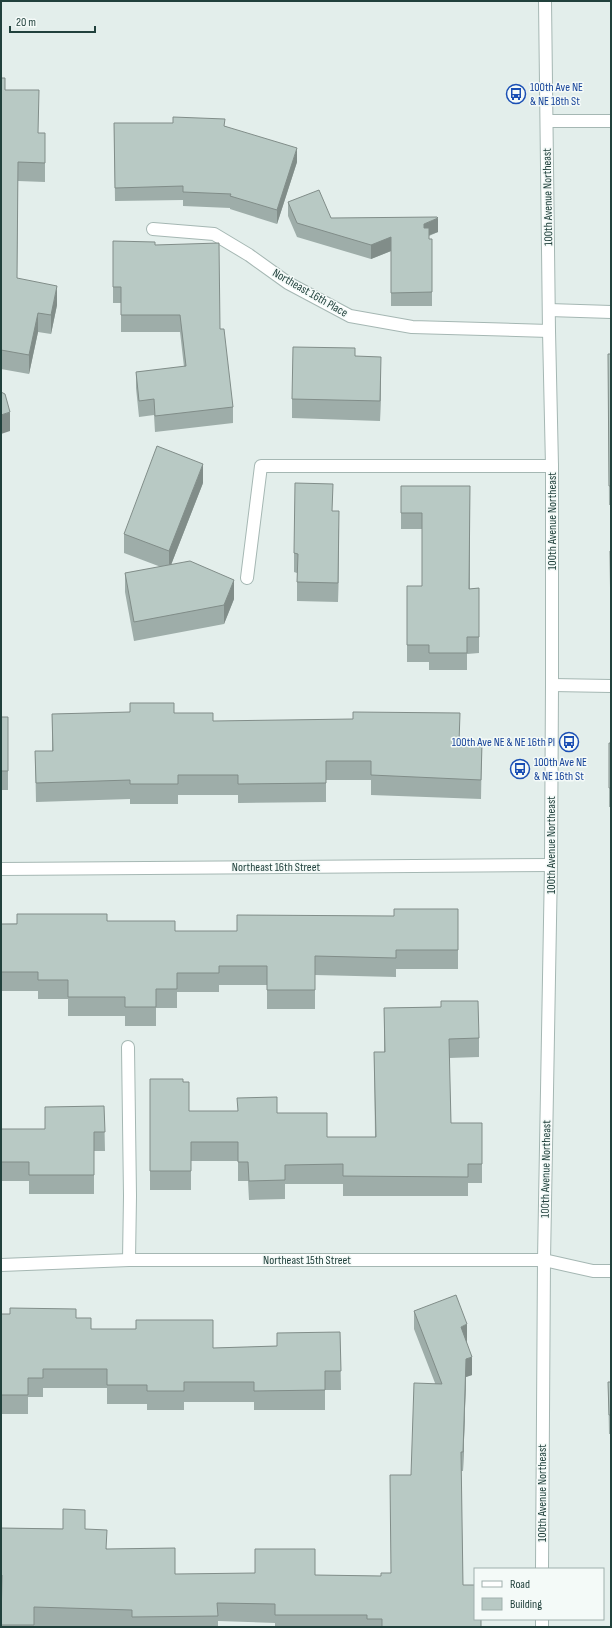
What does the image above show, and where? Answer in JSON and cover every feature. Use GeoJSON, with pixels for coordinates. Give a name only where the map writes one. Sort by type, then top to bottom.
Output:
{"type":"FeatureCollection","features":[{"type":"Feature","properties":{"kind":"street","name":"100th Avenue Northeast"},"geometry":{"type":"LineString","coordinates":[[542,1568],[544,1260],[551,865],[552,685],[552,466],[548,331],[545,1]]}},
{"type":"Feature","properties":{"kind":"street"},"geometry":{"type":"LineString","coordinates":[[547,121],[611,121]]}},
{"type":"Feature","properties":{"kind":"street","name":"Northeast 16th Place"},"geometry":{"type":"LineString","coordinates":[[153,229],[214,234],[249,255],[288,283],[350,316],[412,327],[548,331]]}},
{"type":"Feature","properties":{"kind":"street"},"geometry":{"type":"LineString","coordinates":[[548,310],[611,312]]}},
{"type":"Feature","properties":{"kind":"street"},"geometry":{"type":"LineString","coordinates":[[247,578],[261,466],[552,466]]}},
{"type":"Feature","properties":{"kind":"street"},"geometry":{"type":"LineString","coordinates":[[552,685],[611,686]]}},
{"type":"Feature","properties":{"kind":"street","name":"Northeast 16th Street"},"geometry":{"type":"LineString","coordinates":[[1,869],[551,865]]}},
{"type":"Feature","properties":{"kind":"street"},"geometry":{"type":"LineString","coordinates":[[128,1047],[130,1196],[129,1260]]}},
{"type":"Feature","properties":{"kind":"street","name":"Northeast 15th Street"},"geometry":{"type":"LineString","coordinates":[[1,1264],[129,1260],[544,1260],[593,1271],[611,1271]]}},
{"type":"Feature","properties":{"kind":"building"},"geometry":{"type":"Polygon","coordinates":[[[1,78],[5,78],[5,90],[39,90],[38,133],[45,133],[45,163],[18,162],[17,278],[57,286],[51,315],[38,313],[29,355],[1,350],[1,78]]]}},
{"type":"Feature","properties":{"kind":"building"},"geometry":{"type":"Polygon","coordinates":[[[173,117],[225,119],[224,126],[297,148],[277,210],[230,196],[231,194],[183,192],[183,186],[115,188],[114,123],[173,123],[173,117]]]}},
{"type":"Feature","properties":{"kind":"building"},"geometry":{"type":"Polygon","coordinates":[[[319,190],[331,218],[437,217],[438,218],[424,224],[424,228],[429,228],[429,239],[432,239],[432,292],[391,293],[391,237],[371,245],[297,223],[288,202],[319,190]]]}},
{"type":"Feature","properties":{"kind":"building"},"geometry":{"type":"Polygon","coordinates":[[[113,241],[155,242],[155,245],[219,243],[220,329],[224,329],[233,407],[155,416],[154,399],[139,401],[136,372],[186,366],[180,315],[121,315],[121,287],[113,287],[113,241]]]}},
{"type":"Feature","properties":{"kind":"building"},"geometry":{"type":"Polygon","coordinates":[[[293,347],[355,348],[355,356],[381,357],[380,401],[292,399],[293,347]]]}},
{"type":"Feature","properties":{"kind":"building"},"geometry":{"type":"Polygon","coordinates":[[[608,354],[611,354],[611,486],[609,486],[608,354]]]}},
{"type":"Feature","properties":{"kind":"building"},"geometry":{"type":"Polygon","coordinates":[[[1,392],[5,394],[10,412],[1,415],[1,392]]]}},
{"type":"Feature","properties":{"kind":"building"},"geometry":{"type":"Polygon","coordinates":[[[157,446],[203,464],[169,551],[124,534],[157,446]]]}},
{"type":"Feature","properties":{"kind":"building"},"geometry":{"type":"Polygon","coordinates":[[[295,483],[333,484],[332,511],[339,511],[338,583],[297,582],[298,554],[294,553],[295,483]]]}},
{"type":"Feature","properties":{"kind":"building"},"geometry":{"type":"Polygon","coordinates":[[[401,486],[470,486],[469,589],[479,588],[479,637],[467,637],[467,653],[429,653],[429,645],[407,645],[407,586],[422,586],[422,513],[401,513],[401,486]]]}},
{"type":"Feature","properties":{"kind":"building"},"geometry":{"type":"Polygon","coordinates":[[[610,551],[611,551],[611,624],[610,551]]]}},
{"type":"Feature","properties":{"kind":"building"},"geometry":{"type":"Polygon","coordinates":[[[190,561],[234,580],[224,605],[134,622],[125,573],[190,561]]]}},
{"type":"Feature","properties":{"kind":"building"},"geometry":{"type":"Polygon","coordinates":[[[130,703],[174,703],[174,713],[213,713],[213,721],[353,719],[353,712],[460,713],[459,743],[482,744],[481,780],[371,775],[371,761],[326,761],[326,783],[238,784],[238,775],[178,775],[178,784],[130,784],[130,780],[36,783],[35,751],[53,751],[52,714],[130,712],[130,703]]]}},
{"type":"Feature","properties":{"kind":"building"},"geometry":{"type":"Polygon","coordinates":[[[1,717],[8,717],[8,771],[1,771],[1,717]]]}},
{"type":"Feature","properties":{"kind":"building"},"geometry":{"type":"Polygon","coordinates":[[[609,743],[611,743],[611,788],[609,788],[609,743]]]}},
{"type":"Feature","properties":{"kind":"building"},"geometry":{"type":"Polygon","coordinates":[[[394,909],[458,909],[458,950],[396,950],[396,958],[315,956],[315,990],[267,990],[267,966],[219,966],[219,973],[177,973],[177,989],[156,989],[156,1007],[125,1007],[125,997],[68,997],[68,980],[38,980],[38,972],[1,972],[1,924],[17,924],[17,914],[107,914],[107,921],[175,921],[175,931],[237,931],[237,915],[394,916],[394,909]]]}},
{"type":"Feature","properties":{"kind":"building"},"geometry":{"type":"Polygon","coordinates":[[[441,1001],[478,1001],[479,1038],[449,1039],[451,1123],[482,1123],[482,1164],[468,1164],[468,1177],[343,1176],[343,1164],[285,1165],[285,1180],[249,1181],[248,1162],[238,1162],[238,1142],[191,1142],[191,1171],[150,1171],[150,1079],[183,1079],[183,1082],[189,1082],[189,1111],[238,1111],[237,1098],[277,1097],[277,1113],[327,1113],[327,1137],[376,1137],[374,1052],[385,1052],[384,1008],[441,1007],[441,1001]]]}},
{"type":"Feature","properties":{"kind":"building"},"geometry":{"type":"Polygon","coordinates":[[[104,1106],[105,1132],[94,1132],[94,1175],[29,1175],[29,1162],[1,1162],[1,1129],[45,1129],[45,1107],[104,1106]]]}},
{"type":"Feature","properties":{"kind":"building"},"geometry":{"type":"Polygon","coordinates":[[[456,1295],[467,1324],[461,1327],[472,1357],[466,1359],[463,1452],[461,1452],[463,1585],[474,1585],[474,1620],[481,1620],[481,1627],[382,1627],[382,1619],[367,1619],[367,1615],[275,1615],[275,1604],[217,1603],[218,1616],[132,1617],[132,1610],[34,1607],[34,1625],[1,1625],[1,1528],[63,1529],[63,1509],[85,1510],[85,1529],[107,1530],[106,1549],[175,1548],[175,1574],[255,1573],[255,1549],[315,1549],[315,1575],[381,1576],[381,1573],[391,1573],[390,1475],[411,1475],[414,1383],[442,1384],[414,1311],[456,1295]]]}},
{"type":"Feature","properties":{"kind":"building"},"geometry":{"type":"Polygon","coordinates":[[[10,1308],[76,1309],[76,1318],[91,1318],[91,1329],[136,1329],[136,1320],[213,1320],[213,1348],[277,1346],[277,1333],[340,1332],[341,1371],[325,1371],[325,1390],[254,1391],[254,1382],[184,1382],[184,1391],[147,1391],[147,1385],[107,1385],[107,1369],[43,1369],[43,1378],[28,1378],[28,1395],[1,1395],[1,1314],[10,1314],[10,1308]]]}},
{"type":"Feature","properties":{"kind":"building"},"geometry":{"type":"Polygon","coordinates":[[[608,1382],[611,1382],[611,1415],[609,1415],[608,1382]]]}},
{"type":"Feature","properties":{"kind":"place","name":"100th Ave NE & NE 18th St"},"geometry":{"type":"Point","coordinates":[516,94]}},
{"type":"Feature","properties":{"kind":"place","name":"100th Ave NE & NE 16th Pl"},"geometry":{"type":"Point","coordinates":[569,742]}},
{"type":"Feature","properties":{"kind":"place","name":"100th Ave NE & NE 16th St"},"geometry":{"type":"Point","coordinates":[520,769]}}]}
